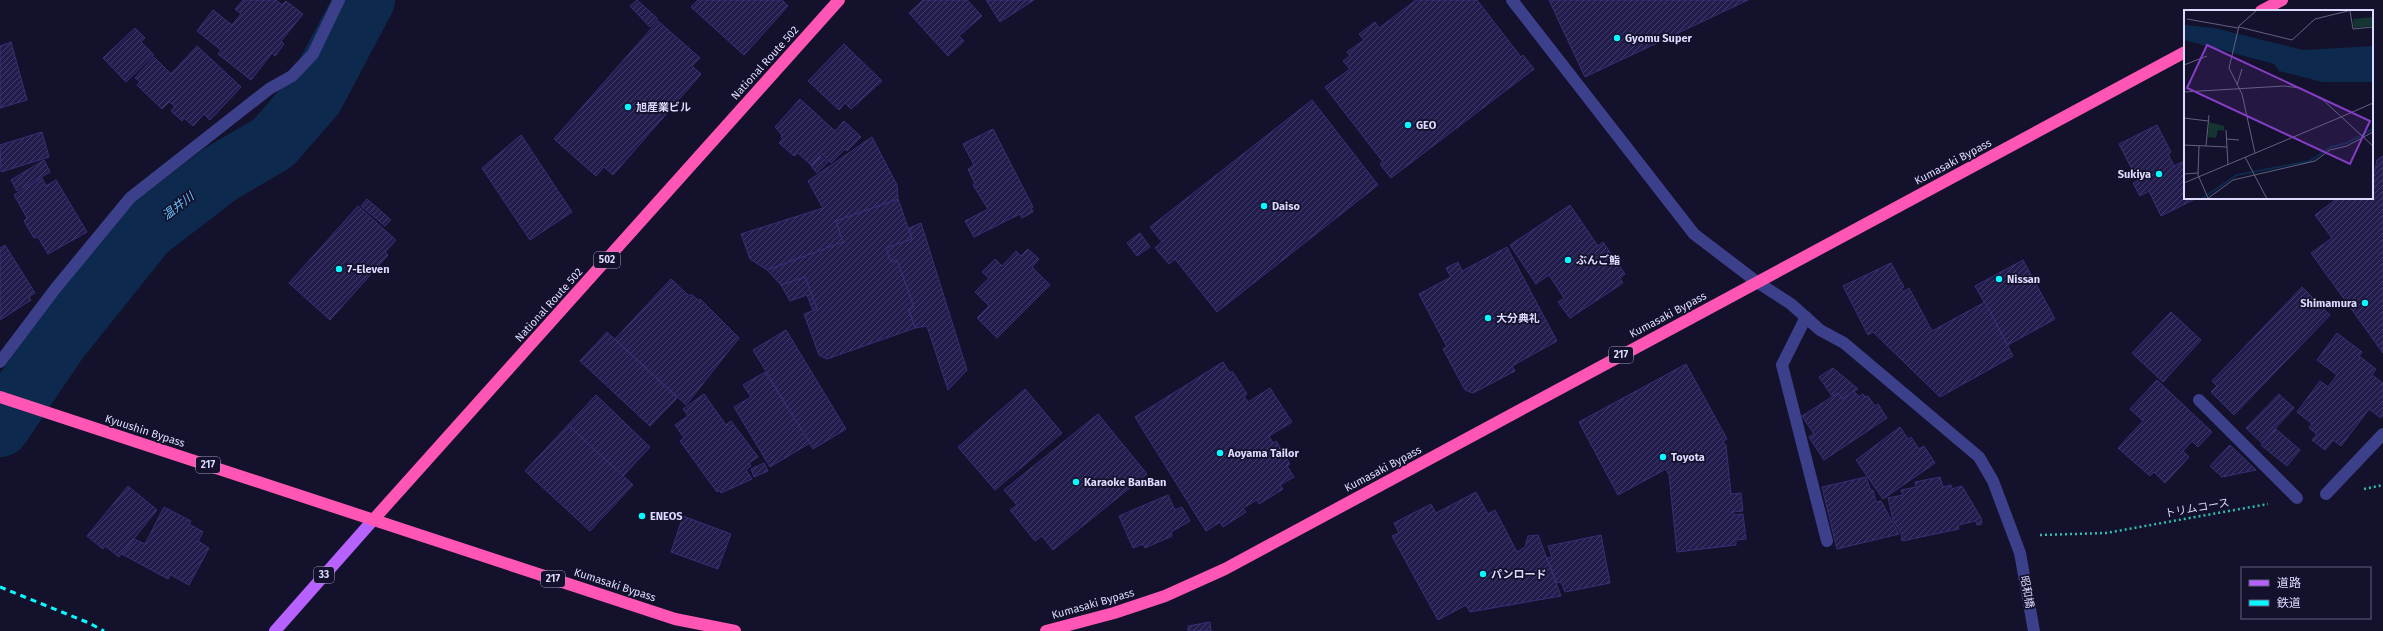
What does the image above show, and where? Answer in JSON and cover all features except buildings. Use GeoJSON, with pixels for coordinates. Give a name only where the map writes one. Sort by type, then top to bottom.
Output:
{"type":"FeatureCollection","features":[{"type":"Feature","properties":{"kind":"highway","name":"National Route 502"},"geometry":{"type":"LineString","coordinates":[[374,519],[839,0]]}},
{"type":"Feature","properties":{"kind":"highway"},"geometry":{"type":"LineString","coordinates":[[2263,10],[2282,0]]}},
{"type":"Feature","properties":{"kind":"highway","name":"Kumasaki Bypass"},"geometry":{"type":"LineString","coordinates":[[1046,631],[1114,613],[1165,596],[1225,569],[2184,53]]}},
{"type":"Feature","properties":{"kind":"highway","name":"Kyuushin Bypass"},"geometry":{"type":"LineString","coordinates":[[0,397],[374,519]]}},
{"type":"Feature","properties":{"kind":"highway","name":"Kumasaki Bypass"},"geometry":{"type":"LineString","coordinates":[[374,519],[675,619],[735,631]]}},
{"type":"Feature","properties":{"kind":"main road","name":"33"},"geometry":{"type":"LineString","coordinates":[[275,631],[374,519]]}},
{"type":"Feature","properties":{"kind":"street"},"geometry":{"type":"LineString","coordinates":[[0,362],[54,289],[130,198],[269,89],[292,76],[313,54],[339,0]]}},
{"type":"Feature","properties":{"kind":"street","name":"昭和橋"},"geometry":{"type":"LineString","coordinates":[[1512,0],[1694,234],[1757,282],[1791,304],[1820,330],[1844,343],[1979,457],[1993,481],[2020,553],[2034,631]]}},
{"type":"Feature","properties":{"kind":"street"},"geometry":{"type":"LineString","coordinates":[[1806,317],[1782,365],[1827,542]]}},
{"type":"Feature","properties":{"kind":"street"},"geometry":{"type":"LineString","coordinates":[[2199,400],[2297,498]]}},
{"type":"Feature","properties":{"kind":"street"},"geometry":{"type":"LineString","coordinates":[[2326,494],[2383,434]]}},
{"type":"Feature","properties":{"kind":"path"},"geometry":{"type":"LineString","coordinates":[[2326,494],[2383,485]]}},
{"type":"Feature","properties":{"kind":"path","name":"トリムコース"},"geometry":{"type":"LineString","coordinates":[[2013,536],[2106,533],[2297,498]]}},
{"type":"Feature","properties":{"kind":"waterway","name":"温井川"},"geometry":{"type":"LineString","coordinates":[[0,427],[58,341],[146,231],[220,174],[273,143],[314,96],[365,0]]}},
{"type":"Feature","properties":{"kind":"railway"},"geometry":{"type":"LineString","coordinates":[[0,587],[89,623],[104,631]]}},
{"type":"Feature","properties":{"kind":"place","name":"Gyomu Super"},"geometry":{"type":"Point","coordinates":[1617,38]}},
{"type":"Feature","properties":{"kind":"place","name":"旭産業ビル"},"geometry":{"type":"Point","coordinates":[628,107]}},
{"type":"Feature","properties":{"kind":"place","name":"GEO"},"geometry":{"type":"Point","coordinates":[1408,125]}},
{"type":"Feature","properties":{"kind":"place","name":"Sukiya"},"geometry":{"type":"Point","coordinates":[2159,174]}},
{"type":"Feature","properties":{"kind":"place","name":"Daiso"},"geometry":{"type":"Point","coordinates":[1264,206]}},
{"type":"Feature","properties":{"kind":"place","name":"ぶんご鮨"},"geometry":{"type":"Point","coordinates":[1568,260]}},
{"type":"Feature","properties":{"kind":"place","name":"7-Eleven"},"geometry":{"type":"Point","coordinates":[339,269]}},
{"type":"Feature","properties":{"kind":"place","name":"Nissan"},"geometry":{"type":"Point","coordinates":[1999,279]}},
{"type":"Feature","properties":{"kind":"place","name":"Shimamura"},"geometry":{"type":"Point","coordinates":[2365,303]}},
{"type":"Feature","properties":{"kind":"place","name":"大分典礼"},"geometry":{"type":"Point","coordinates":[1488,318]}},
{"type":"Feature","properties":{"kind":"place","name":"Aoyama Tailor"},"geometry":{"type":"Point","coordinates":[1220,453]}},
{"type":"Feature","properties":{"kind":"place","name":"Toyota"},"geometry":{"type":"Point","coordinates":[1663,457]}},
{"type":"Feature","properties":{"kind":"place","name":"Karaoke BanBan"},"geometry":{"type":"Point","coordinates":[1076,482]}},
{"type":"Feature","properties":{"kind":"place","name":"ENEOS"},"geometry":{"type":"Point","coordinates":[642,516]}},
{"type":"Feature","properties":{"kind":"place","name":"パンロード"},"geometry":{"type":"Point","coordinates":[1483,574]}}]}
